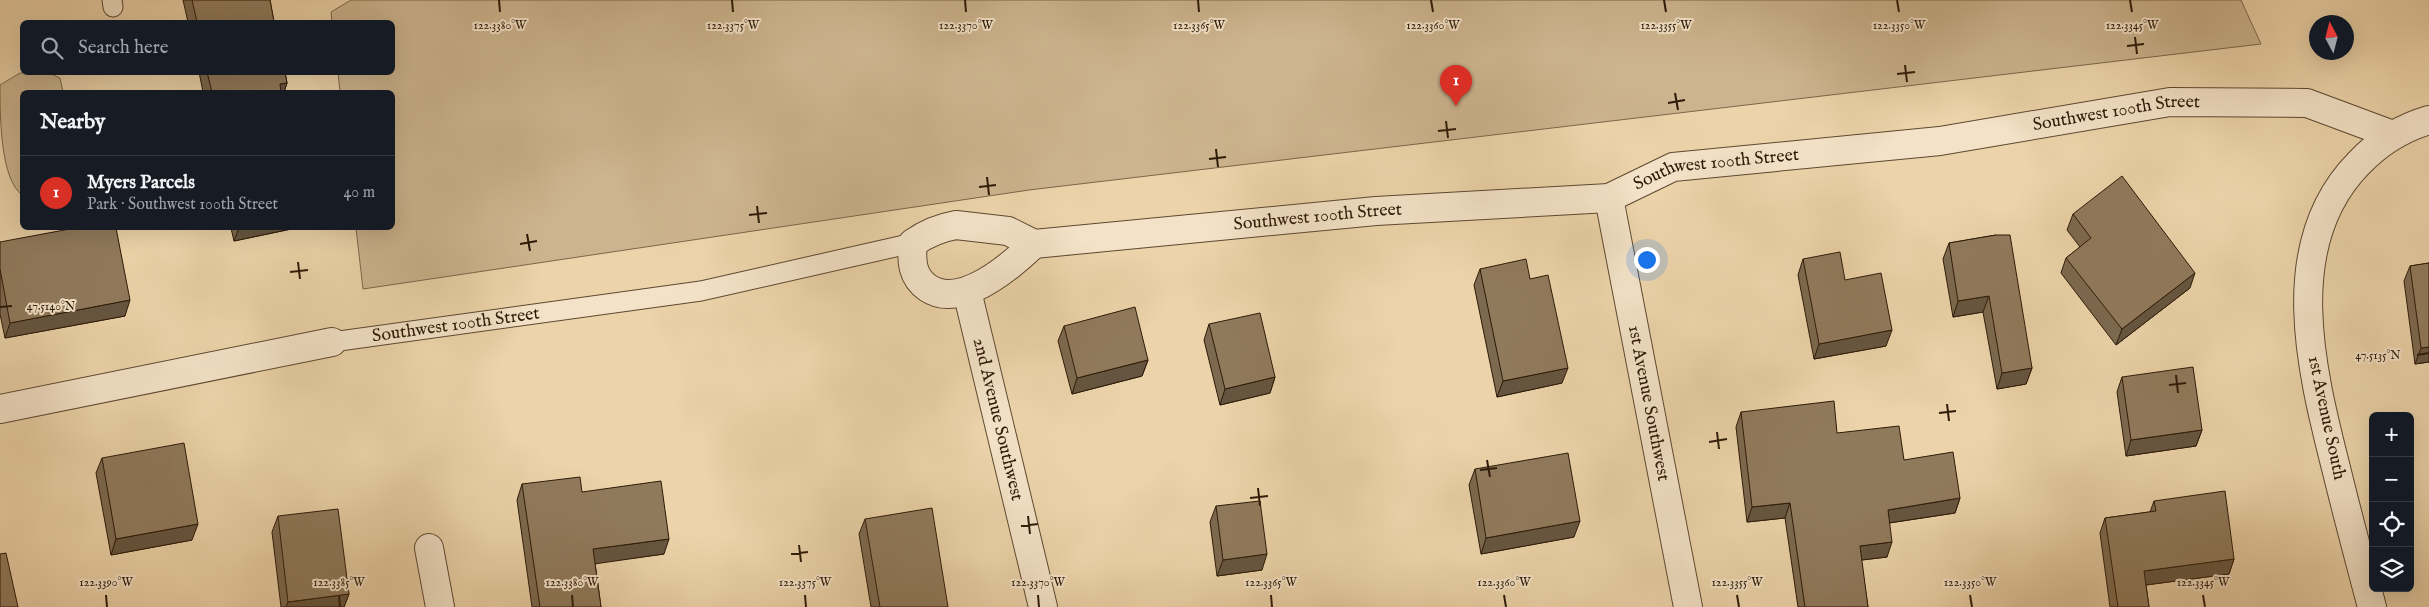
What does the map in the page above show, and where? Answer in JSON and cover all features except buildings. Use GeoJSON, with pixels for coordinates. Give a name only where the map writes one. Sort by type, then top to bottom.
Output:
{"type":"FeatureCollection","features":[{"type":"Feature","properties":{"kind":"street","name":"Southwest 100th Street"},"geometry":{"type":"LineString","coordinates":[[913,244],[925,234],[940,228],[956,225],[1008,231],[1034,244],[1376,211],[1609,198],[1673,167],[1940,142],[2170,102],[2307,102],[2393,135]]}},
{"type":"Feature","properties":{"kind":"street","name":"1st Avenue South"},"geometry":{"type":"LineString","coordinates":[[2372,607],[2316,390],[2310,350],[2308,307],[2311,270],[2321,219],[2334,194],[2350,172],[2370,151],[2393,135],[2429,120]]}},
{"type":"Feature","properties":{"kind":"street","name":"1st Avenue Southwest"},"geometry":{"type":"LineString","coordinates":[[1609,198],[1688,607]]}},
{"type":"Feature","properties":{"kind":"street"},"geometry":{"type":"LineString","coordinates":[[913,244],[911,260],[919,281],[936,293],[950,295],[966,291],[1011,265],[1034,244]]}},
{"type":"Feature","properties":{"kind":"street","name":"2nd Avenue Southwest"},"geometry":{"type":"LineString","coordinates":[[966,291],[1043,607]]}},
{"type":"Feature","properties":{"kind":"street","name":"Southwest 100th Street"},"geometry":{"type":"LineString","coordinates":[[0,409],[332,342]]}},
{"type":"Feature","properties":{"kind":"street"},"geometry":{"type":"LineString","coordinates":[[428,548],[440,607]]}},
{"type":"Feature","properties":{"kind":"lane","name":"Southwest 100th Street"},"geometry":{"type":"LineString","coordinates":[[332,342],[701,291],[913,244]]}},
{"type":"Feature","properties":{"kind":"shaded area"},"geometry":{"type":"Polygon","coordinates":[[[351,0],[2241,0],[2261,44],[1029,190],[363,289],[356,230],[395,230],[395,90],[340,90],[338,75],[395,75],[395,20],[332,20],[331,12],[351,0]]]}},
{"type":"Feature","properties":{"kind":"shaded area"},"geometry":{"type":"Polygon","coordinates":[[[20,73],[20,75],[53,75],[60,78],[63,90],[20,90],[20,193],[9,175],[5,161],[1,129],[0,85],[20,73]]]}},
{"type":"Feature","properties":{"kind":"place","name":"Myers Parcels"},"geometry":{"type":"Point","coordinates":[1456,106]}}]}
